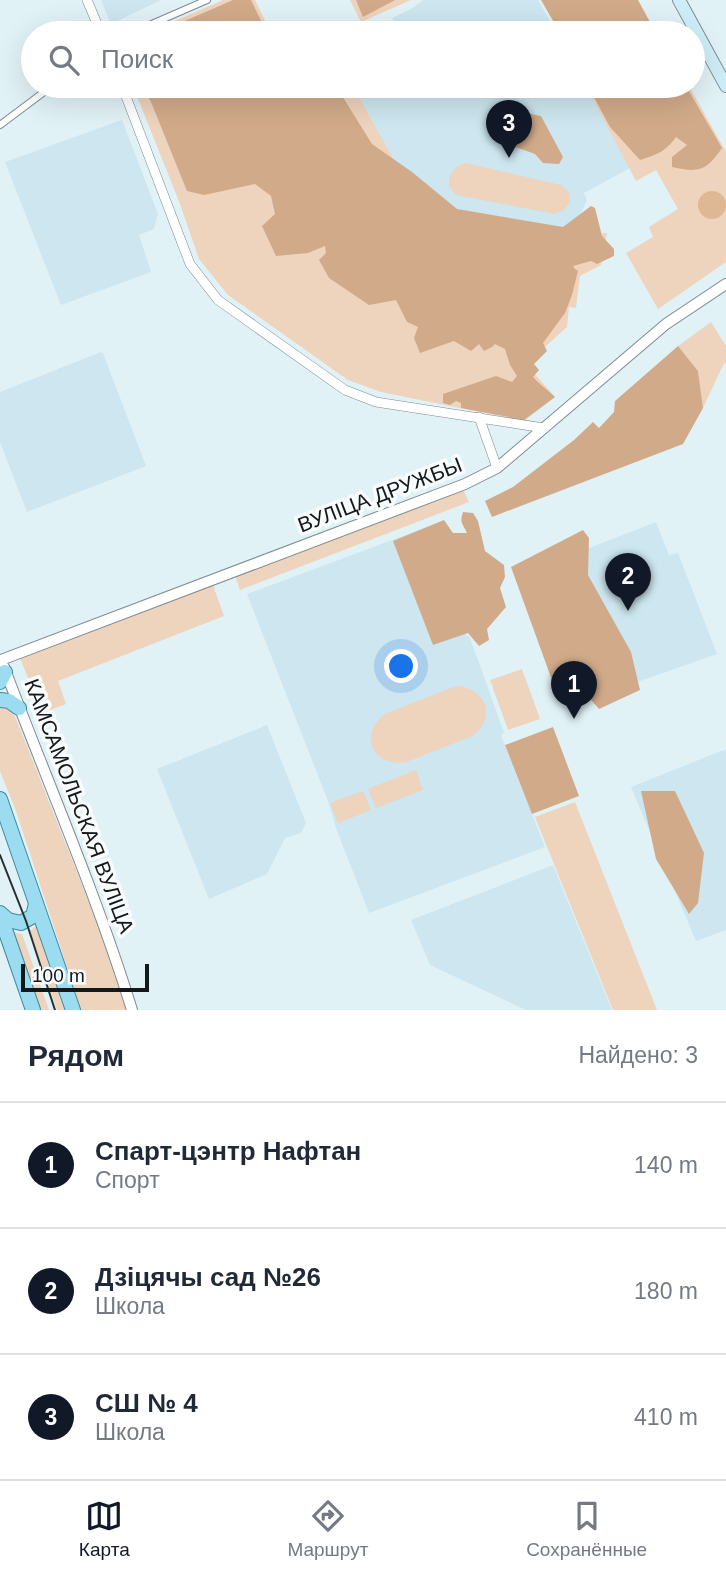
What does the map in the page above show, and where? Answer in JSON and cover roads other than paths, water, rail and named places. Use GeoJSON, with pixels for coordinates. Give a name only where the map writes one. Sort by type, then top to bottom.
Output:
{"type":"FeatureCollection","features":[{"type":"Feature","properties":{"kind":"main road"},"geometry":{"type":"LineString","coordinates":[[679,0],[690,21]]}},
{"type":"Feature","properties":{"kind":"main road"},"geometry":{"type":"LineString","coordinates":[[705,48],[726,86]]}},
{"type":"Feature","properties":{"kind":"main road"},"geometry":{"type":"LineString","coordinates":[[0,700],[9,701],[19,708]]}},
{"type":"Feature","properties":{"kind":"main road"},"geometry":{"type":"LineString","coordinates":[[0,799],[73,1010]]}},
{"type":"Feature","properties":{"kind":"main road"},"geometry":{"type":"LineString","coordinates":[[0,914],[8,920],[21,923],[33,916],[36,904]]}},
{"type":"Feature","properties":{"kind":"main road"},"geometry":{"type":"LineString","coordinates":[[0,914],[33,1010]]}},
{"type":"Feature","properties":{"kind":"street"},"geometry":{"type":"LineString","coordinates":[[87,0],[96,21]]}},
{"type":"Feature","properties":{"kind":"street"},"geometry":{"type":"LineString","coordinates":[[159,21],[207,0]]}},
{"type":"Feature","properties":{"kind":"street"},"geometry":{"type":"LineString","coordinates":[[0,125],[36,98]]}},
{"type":"Feature","properties":{"kind":"street"},"geometry":{"type":"LineString","coordinates":[[127,98],[190,264],[218,300],[345,390],[376,401],[544,428]]}},
{"type":"Feature","properties":{"kind":"street","name":"ВУЛІЦА ДРУЖБЫ"},"geometry":{"type":"LineString","coordinates":[[2,668],[465,484],[496,468],[666,324],[726,284]]}},
{"type":"Feature","properties":{"kind":"street"},"geometry":{"type":"LineString","coordinates":[[479,417],[496,468]]}},
{"type":"Feature","properties":{"kind":"street","name":"КАМСАМОЛЬСКАЯ ВУЛІЦА"},"geometry":{"type":"LineString","coordinates":[[2,668],[61,814],[132,1010]]}},
{"type":"Feature","properties":{"kind":"tram line"},"geometry":{"type":"LineString","coordinates":[[0,855],[26,921],[55,1010]]}},
{"type":"Feature","properties":{"kind":"place","name":"СШ № 4"},"geometry":{"type":"Point","coordinates":[509,158]}},
{"type":"Feature","properties":{"kind":"place","name":"Дзіцячы сад №26"},"geometry":{"type":"Point","coordinates":[628,611]}},
{"type":"Feature","properties":{"kind":"place","name":"Спарт-цэнтр Нафтан"},"geometry":{"type":"Point","coordinates":[574,719]}}]}
